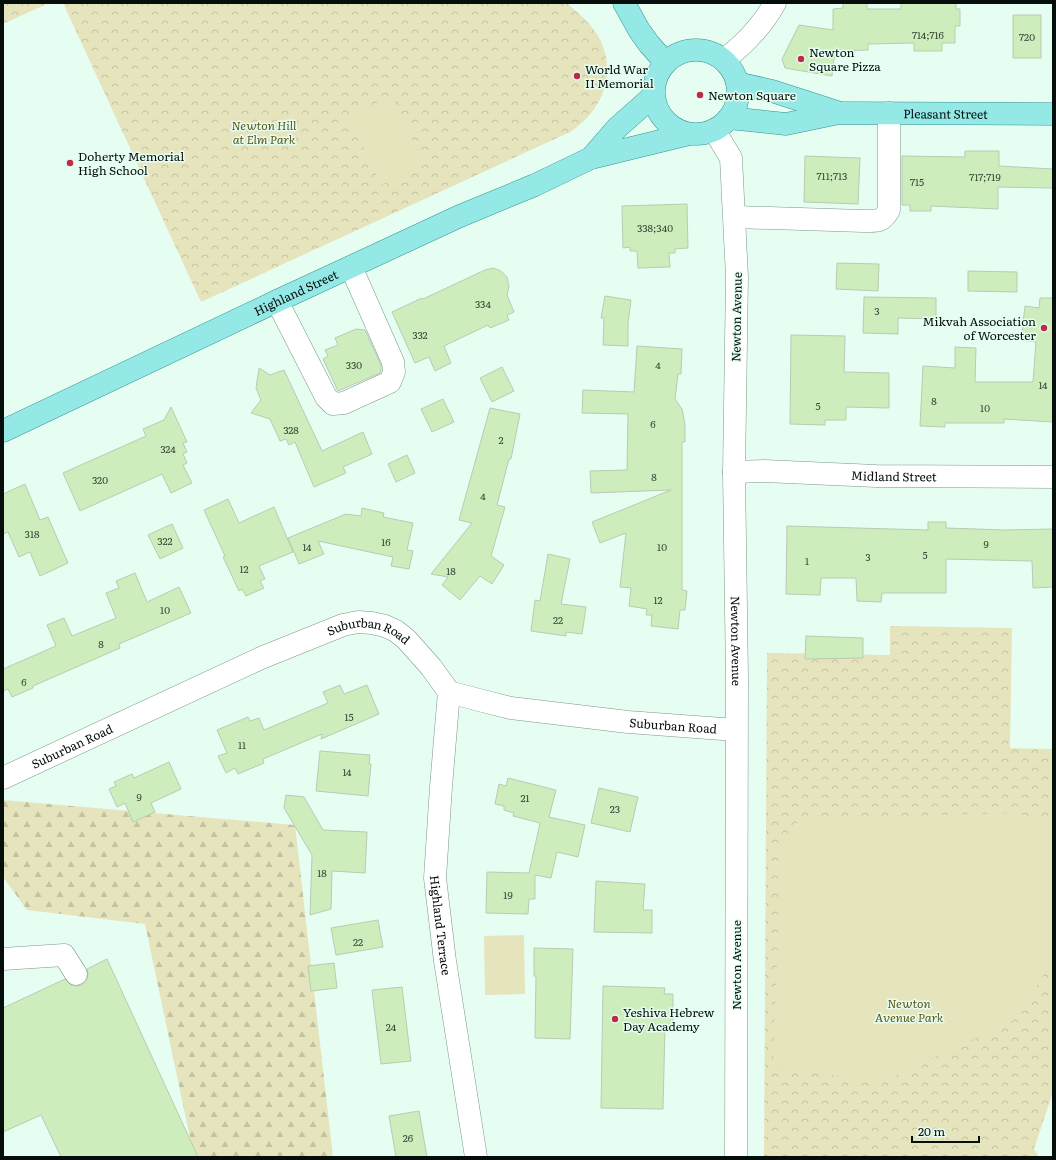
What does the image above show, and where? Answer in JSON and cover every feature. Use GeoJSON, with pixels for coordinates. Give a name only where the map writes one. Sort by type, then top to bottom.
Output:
{"type":"FeatureCollection","features":[{"type":"Feature","properties":{"kind":"main road"},"geometry":{"type":"LineString","coordinates":[[624,3],[639,30],[665,62]]}},
{"type":"Feature","properties":{"kind":"main road"},"geometry":{"type":"LineString","coordinates":[[688,50],[701,50],[713,53],[724,60],[732,71],[737,83],[738,95],[735,107],[722,124],[702,134],[689,134],[672,127],[659,114],[653,96],[654,84],[658,72],[665,62],[676,54],[688,50]]}},
{"type":"Feature","properties":{"kind":"main road","name":"Pleasant Street"},"geometry":{"type":"LineString","coordinates":[[737,83],[772,91],[838,112]]}},
{"type":"Feature","properties":{"kind":"main road","name":"Highland Street"},"geometry":{"type":"LineString","coordinates":[[591,158],[617,128],[653,96]]}},
{"type":"Feature","properties":{"kind":"main road","name":"Pleasant Street"},"geometry":{"type":"LineString","coordinates":[[722,124],[786,124],[838,112],[1053,114]]}},
{"type":"Feature","properties":{"kind":"main road","name":"Highland Street"},"geometry":{"type":"LineString","coordinates":[[3,431],[460,216],[535,185],[591,158],[689,134]]}},
{"type":"Feature","properties":{"kind":"street"},"geometry":{"type":"LineString","coordinates":[[724,60],[740,48],[756,32],[768,16],[774,3]]}},
{"type":"Feature","properties":{"kind":"street"},"geometry":{"type":"LineString","coordinates":[[735,217],[863,221],[876,221],[884,218],[889,210],[889,113]]}},
{"type":"Feature","properties":{"kind":"street","name":"Newton Avenue"},"geometry":{"type":"LineString","coordinates":[[722,124],[731,158],[737,277],[734,472],[737,678],[736,1157]]}},
{"type":"Feature","properties":{"kind":"street"},"geometry":{"type":"LineString","coordinates":[[277,301],[326,397],[333,404],[344,403],[390,382],[394,372],[393,362],[351,267]]}},
{"type":"Feature","properties":{"kind":"street","name":"Midland Street"},"geometry":{"type":"LineString","coordinates":[[734,472],[764,471],[876,476],[1053,477]]}},
{"type":"Feature","properties":{"kind":"street","name":"Suburban Road"},"geometry":{"type":"LineString","coordinates":[[3,778],[261,658],[343,625],[350,624],[372,623],[385,626],[396,631],[406,639],[431,667],[449,692],[511,708],[628,722],[736,730]]}},
{"type":"Feature","properties":{"kind":"street","name":"Highland Terrace"},"geometry":{"type":"LineString","coordinates":[[449,692],[441,787],[436,878],[445,962],[476,1157]]}},
{"type":"Feature","properties":{"kind":"street"},"geometry":{"type":"LineString","coordinates":[[3,959],[64,955],[76,974]]}},
{"type":"Feature","properties":{"kind":"green space"},"geometry":{"type":"Polygon","coordinates":[[[3,3],[49,3],[3,24],[3,3]]]}},
{"type":"Feature","properties":{"kind":"green space","name":"Newton Hill at Elm Park"},"geometry":{"type":"Polygon","coordinates":[[[63,3],[567,3],[597,34],[604,48],[607,62],[607,75],[604,89],[599,101],[582,123],[570,132],[201,302],[63,3]]]}},
{"type":"Feature","properties":{"kind":"green space"},"geometry":{"type":"Polygon","coordinates":[[[392,96],[424,165],[381,185],[349,115],[392,96]]]}},
{"type":"Feature","properties":{"kind":"green space","name":"Newton Avenue Park"},"geometry":{"type":"Polygon","coordinates":[[[890,626],[1012,628],[1010,748],[1053,749],[1053,1092],[1034,1149],[1039,1157],[764,1157],[767,653],[890,655],[890,626]]]}},
{"type":"Feature","properties":{"kind":"green space"},"geometry":{"type":"Polygon","coordinates":[[[3,800],[295,825],[333,1157],[194,1157],[145,924],[27,910],[3,877],[3,800]]]}},
{"type":"Feature","properties":{"kind":"green space"},"geometry":{"type":"Polygon","coordinates":[[[1016,813],[1053,825],[1053,961],[1014,1020],[881,1082],[773,1066],[778,935],[779,843],[801,819],[1016,813]]]}},
{"type":"Feature","properties":{"kind":"green space"},"geometry":{"type":"Polygon","coordinates":[[[524,935],[525,994],[485,995],[484,936],[524,935]]]}},
{"type":"Feature","properties":{"kind":"building"},"geometry":{"type":"Polygon","coordinates":[[[843,3],[867,3],[867,9],[901,9],[901,3],[956,3],[956,9],[960,9],[960,26],[955,26],[955,43],[942,43],[942,51],[914,51],[914,43],[868,44],[868,50],[835,51],[832,76],[785,68],[782,59],[799,25],[833,30],[833,9],[843,8],[843,3]]]}},
{"type":"Feature","properties":{"kind":"building"},"geometry":{"type":"Polygon","coordinates":[[[1013,15],[1041,15],[1041,58],[1013,58],[1013,15]]]}},
{"type":"Feature","properties":{"kind":"building"},"geometry":{"type":"Polygon","coordinates":[[[965,151],[999,151],[999,166],[1053,169],[1053,188],[998,187],[998,209],[931,206],[931,211],[910,211],[910,205],[902,205],[902,156],[965,157],[965,151]]]}},
{"type":"Feature","properties":{"kind":"building"},"geometry":{"type":"Polygon","coordinates":[[[805,156],[860,158],[858,204],[804,202],[805,156]]]}},
{"type":"Feature","properties":{"kind":"building"},"geometry":{"type":"Polygon","coordinates":[[[687,204],[688,248],[675,249],[675,253],[669,253],[670,267],[638,268],[637,251],[630,251],[630,247],[623,248],[622,206],[687,204]]]}},
{"type":"Feature","properties":{"kind":"building"},"geometry":{"type":"Polygon","coordinates":[[[837,263],[879,264],[878,291],[836,289],[837,263]]]}},
{"type":"Feature","properties":{"kind":"building"},"geometry":{"type":"Polygon","coordinates":[[[493,268],[501,271],[507,277],[509,286],[507,295],[514,312],[507,315],[509,320],[490,328],[488,325],[444,346],[451,363],[435,371],[429,357],[415,363],[392,312],[485,270],[493,268]]]}},
{"type":"Feature","properties":{"kind":"building"},"geometry":{"type":"Polygon","coordinates":[[[968,271],[1017,272],[1017,292],[968,291],[968,271]]]}},
{"type":"Feature","properties":{"kind":"building"},"geometry":{"type":"Polygon","coordinates":[[[605,296],[631,300],[628,323],[628,346],[603,345],[604,318],[601,318],[605,296]]]}},
{"type":"Feature","properties":{"kind":"building"},"geometry":{"type":"Polygon","coordinates":[[[864,297],[936,298],[936,319],[898,318],[898,334],[863,333],[864,297]]]}},
{"type":"Feature","properties":{"kind":"building"},"geometry":{"type":"Polygon","coordinates":[[[1040,298],[1053,298],[1053,422],[1004,419],[1004,423],[945,423],[945,427],[920,426],[923,366],[955,368],[955,347],[976,348],[975,382],[1033,382],[1036,342],[1021,340],[1025,306],[1039,308],[1040,298]]]}},
{"type":"Feature","properties":{"kind":"building"},"geometry":{"type":"Polygon","coordinates":[[[356,329],[365,330],[381,365],[381,370],[380,373],[338,391],[323,359],[328,356],[325,350],[338,345],[335,338],[356,329]]]}},
{"type":"Feature","properties":{"kind":"building"},"geometry":{"type":"Polygon","coordinates":[[[791,335],[845,336],[844,372],[889,373],[889,408],[846,407],[846,420],[825,420],[825,425],[790,424],[791,335]]]}},
{"type":"Feature","properties":{"kind":"building"},"geometry":{"type":"Polygon","coordinates":[[[637,346],[682,349],[681,374],[678,374],[675,399],[682,409],[685,424],[685,442],[682,442],[682,590],[687,591],[685,610],[680,610],[678,629],[651,626],[652,615],[646,615],[647,609],[629,606],[631,588],[620,587],[626,533],[600,543],[592,522],[671,490],[591,493],[590,471],[627,470],[628,414],[582,413],[583,390],[634,392],[637,346]]]}},
{"type":"Feature","properties":{"kind":"building"},"geometry":{"type":"Polygon","coordinates":[[[502,367],[514,391],[492,402],[480,378],[502,367]]]}},
{"type":"Feature","properties":{"kind":"building"},"geometry":{"type":"Polygon","coordinates":[[[259,368],[270,375],[284,370],[322,451],[363,432],[372,454],[343,467],[346,473],[314,487],[295,442],[289,445],[286,439],[280,441],[270,419],[251,413],[261,400],[256,388],[259,368]]]}},
{"type":"Feature","properties":{"kind":"building"},"geometry":{"type":"Polygon","coordinates":[[[443,399],[454,422],[432,432],[421,409],[443,399]]]}},
{"type":"Feature","properties":{"kind":"building"},"geometry":{"type":"Polygon","coordinates":[[[171,407],[187,442],[183,443],[187,452],[183,454],[187,463],[183,465],[192,483],[171,493],[162,474],[80,511],[63,473],[146,436],[143,429],[164,420],[171,407]]]}},
{"type":"Feature","properties":{"kind":"building"},"geometry":{"type":"Polygon","coordinates":[[[490,408],[520,414],[511,459],[509,459],[497,505],[505,507],[491,556],[504,565],[492,584],[480,576],[460,600],[442,585],[448,577],[431,574],[472,523],[459,520],[490,408]]]}},
{"type":"Feature","properties":{"kind":"building"},"geometry":{"type":"Polygon","coordinates":[[[407,455],[415,473],[396,482],[388,464],[407,455]]]}},
{"type":"Feature","properties":{"kind":"building"},"geometry":{"type":"Polygon","coordinates":[[[25,484],[40,520],[48,517],[68,563],[40,576],[30,552],[19,557],[8,532],[3,534],[3,494],[25,484]]]}},
{"type":"Feature","properties":{"kind":"building"},"geometry":{"type":"Polygon","coordinates":[[[228,499],[239,523],[274,507],[293,552],[259,566],[265,579],[260,581],[264,588],[246,596],[242,589],[239,591],[223,557],[225,556],[204,510],[228,499]]]}},
{"type":"Feature","properties":{"kind":"building"},"geometry":{"type":"Polygon","coordinates":[[[362,508],[384,513],[383,517],[413,523],[407,550],[413,551],[409,569],[391,566],[393,557],[318,541],[324,554],[299,564],[288,538],[346,514],[361,516],[362,508]]]}},
{"type":"Feature","properties":{"kind":"building"},"geometry":{"type":"Polygon","coordinates":[[[928,522],[946,522],[946,528],[1005,530],[1053,529],[1053,587],[1033,588],[1032,561],[946,559],[946,593],[882,593],[881,602],[857,601],[856,578],[821,578],[820,595],[786,594],[787,526],[928,530],[928,522]]]}},
{"type":"Feature","properties":{"kind":"building"},"geometry":{"type":"Polygon","coordinates":[[[172,524],[183,548],[160,559],[148,535],[172,524]]]}},
{"type":"Feature","properties":{"kind":"building"},"geometry":{"type":"Polygon","coordinates":[[[548,554],[570,559],[561,604],[586,607],[582,634],[566,632],[566,636],[531,631],[535,600],[540,601],[548,554]]]}},
{"type":"Feature","properties":{"kind":"building"},"geometry":{"type":"Polygon","coordinates":[[[135,573],[147,602],[179,587],[191,613],[119,644],[120,648],[33,686],[33,688],[12,697],[8,689],[3,691],[3,669],[56,646],[47,625],[64,618],[72,636],[116,618],[106,593],[119,588],[116,581],[135,573]]]}},
{"type":"Feature","properties":{"kind":"building"},"geometry":{"type":"Polygon","coordinates":[[[806,636],[863,638],[863,658],[805,659],[806,636]]]}},
{"type":"Feature","properties":{"kind":"building"},"geometry":{"type":"Polygon","coordinates":[[[340,685],[344,694],[367,685],[379,714],[321,739],[322,734],[263,759],[264,763],[238,774],[235,768],[226,773],[218,756],[227,753],[217,730],[248,717],[250,721],[259,718],[264,730],[328,703],[323,692],[340,685]]]}},
{"type":"Feature","properties":{"kind":"building"},"geometry":{"type":"Polygon","coordinates":[[[320,751],[370,755],[369,764],[371,764],[368,796],[316,791],[320,751]]]}},
{"type":"Feature","properties":{"kind":"building"},"geometry":{"type":"Polygon","coordinates":[[[169,762],[181,789],[151,803],[155,812],[133,822],[125,803],[117,807],[109,789],[116,786],[114,782],[132,774],[134,778],[169,762]]]}},
{"type":"Feature","properties":{"kind":"building"},"geometry":{"type":"Polygon","coordinates":[[[508,778],[556,790],[549,817],[585,825],[578,857],[557,852],[551,878],[535,875],[535,899],[529,899],[528,914],[486,913],[487,872],[529,873],[540,823],[513,816],[514,813],[504,810],[504,806],[495,804],[499,784],[506,786],[508,778]]]}},
{"type":"Feature","properties":{"kind":"building"},"geometry":{"type":"Polygon","coordinates":[[[599,788],[638,797],[630,832],[591,823],[599,788]]]}},
{"type":"Feature","properties":{"kind":"building"},"geometry":{"type":"Polygon","coordinates":[[[286,795],[304,797],[323,830],[367,832],[365,873],[332,871],[331,909],[310,915],[312,855],[284,808],[286,795]]]}},
{"type":"Feature","properties":{"kind":"building"},"geometry":{"type":"Polygon","coordinates":[[[596,881],[645,884],[643,910],[652,910],[652,933],[594,932],[596,881]]]}},
{"type":"Feature","properties":{"kind":"building"},"geometry":{"type":"Polygon","coordinates":[[[378,920],[383,947],[336,955],[331,928],[378,920]]]}},
{"type":"Feature","properties":{"kind":"building"},"geometry":{"type":"Polygon","coordinates":[[[534,948],[573,949],[570,1039],[535,1038],[536,976],[534,976],[534,948]]]}},
{"type":"Feature","properties":{"kind":"building"},"geometry":{"type":"Polygon","coordinates":[[[107,959],[198,1157],[61,1157],[41,1115],[3,1132],[3,1008],[65,979],[71,985],[82,985],[87,979],[87,969],[107,959]]]}},
{"type":"Feature","properties":{"kind":"building"},"geometry":{"type":"Polygon","coordinates":[[[334,963],[337,988],[311,991],[308,966],[334,963]]]}},
{"type":"Feature","properties":{"kind":"building"},"geometry":{"type":"Polygon","coordinates":[[[603,986],[665,988],[664,994],[673,994],[673,1028],[665,1028],[663,1109],[601,1108],[603,986]]]}},
{"type":"Feature","properties":{"kind":"building"},"geometry":{"type":"Polygon","coordinates":[[[402,987],[411,1061],[381,1064],[372,990],[402,987]]]}},
{"type":"Feature","properties":{"kind":"building"},"geometry":{"type":"Polygon","coordinates":[[[419,1111],[427,1157],[396,1157],[389,1116],[419,1111]]]}},
{"type":"Feature","properties":{"kind":"place","name":"Newton Square Pizza"},"geometry":{"type":"Point","coordinates":[801,59]}},
{"type":"Feature","properties":{"kind":"place","name":"World War II Memorial"},"geometry":{"type":"Point","coordinates":[577,76]}},
{"type":"Feature","properties":{"kind":"place","name":"Newton Square"},"geometry":{"type":"Point","coordinates":[700,95]}},
{"type":"Feature","properties":{"kind":"place","name":"Doherty Memorial High School"},"geometry":{"type":"Point","coordinates":[70,163]}},
{"type":"Feature","properties":{"kind":"place","name":"Mikvah Association of Worcester"},"geometry":{"type":"Point","coordinates":[1044,328]}},
{"type":"Feature","properties":{"kind":"place","name":"Yeshiva Hebrew Day Academy"},"geometry":{"type":"Point","coordinates":[615,1019]}}]}
